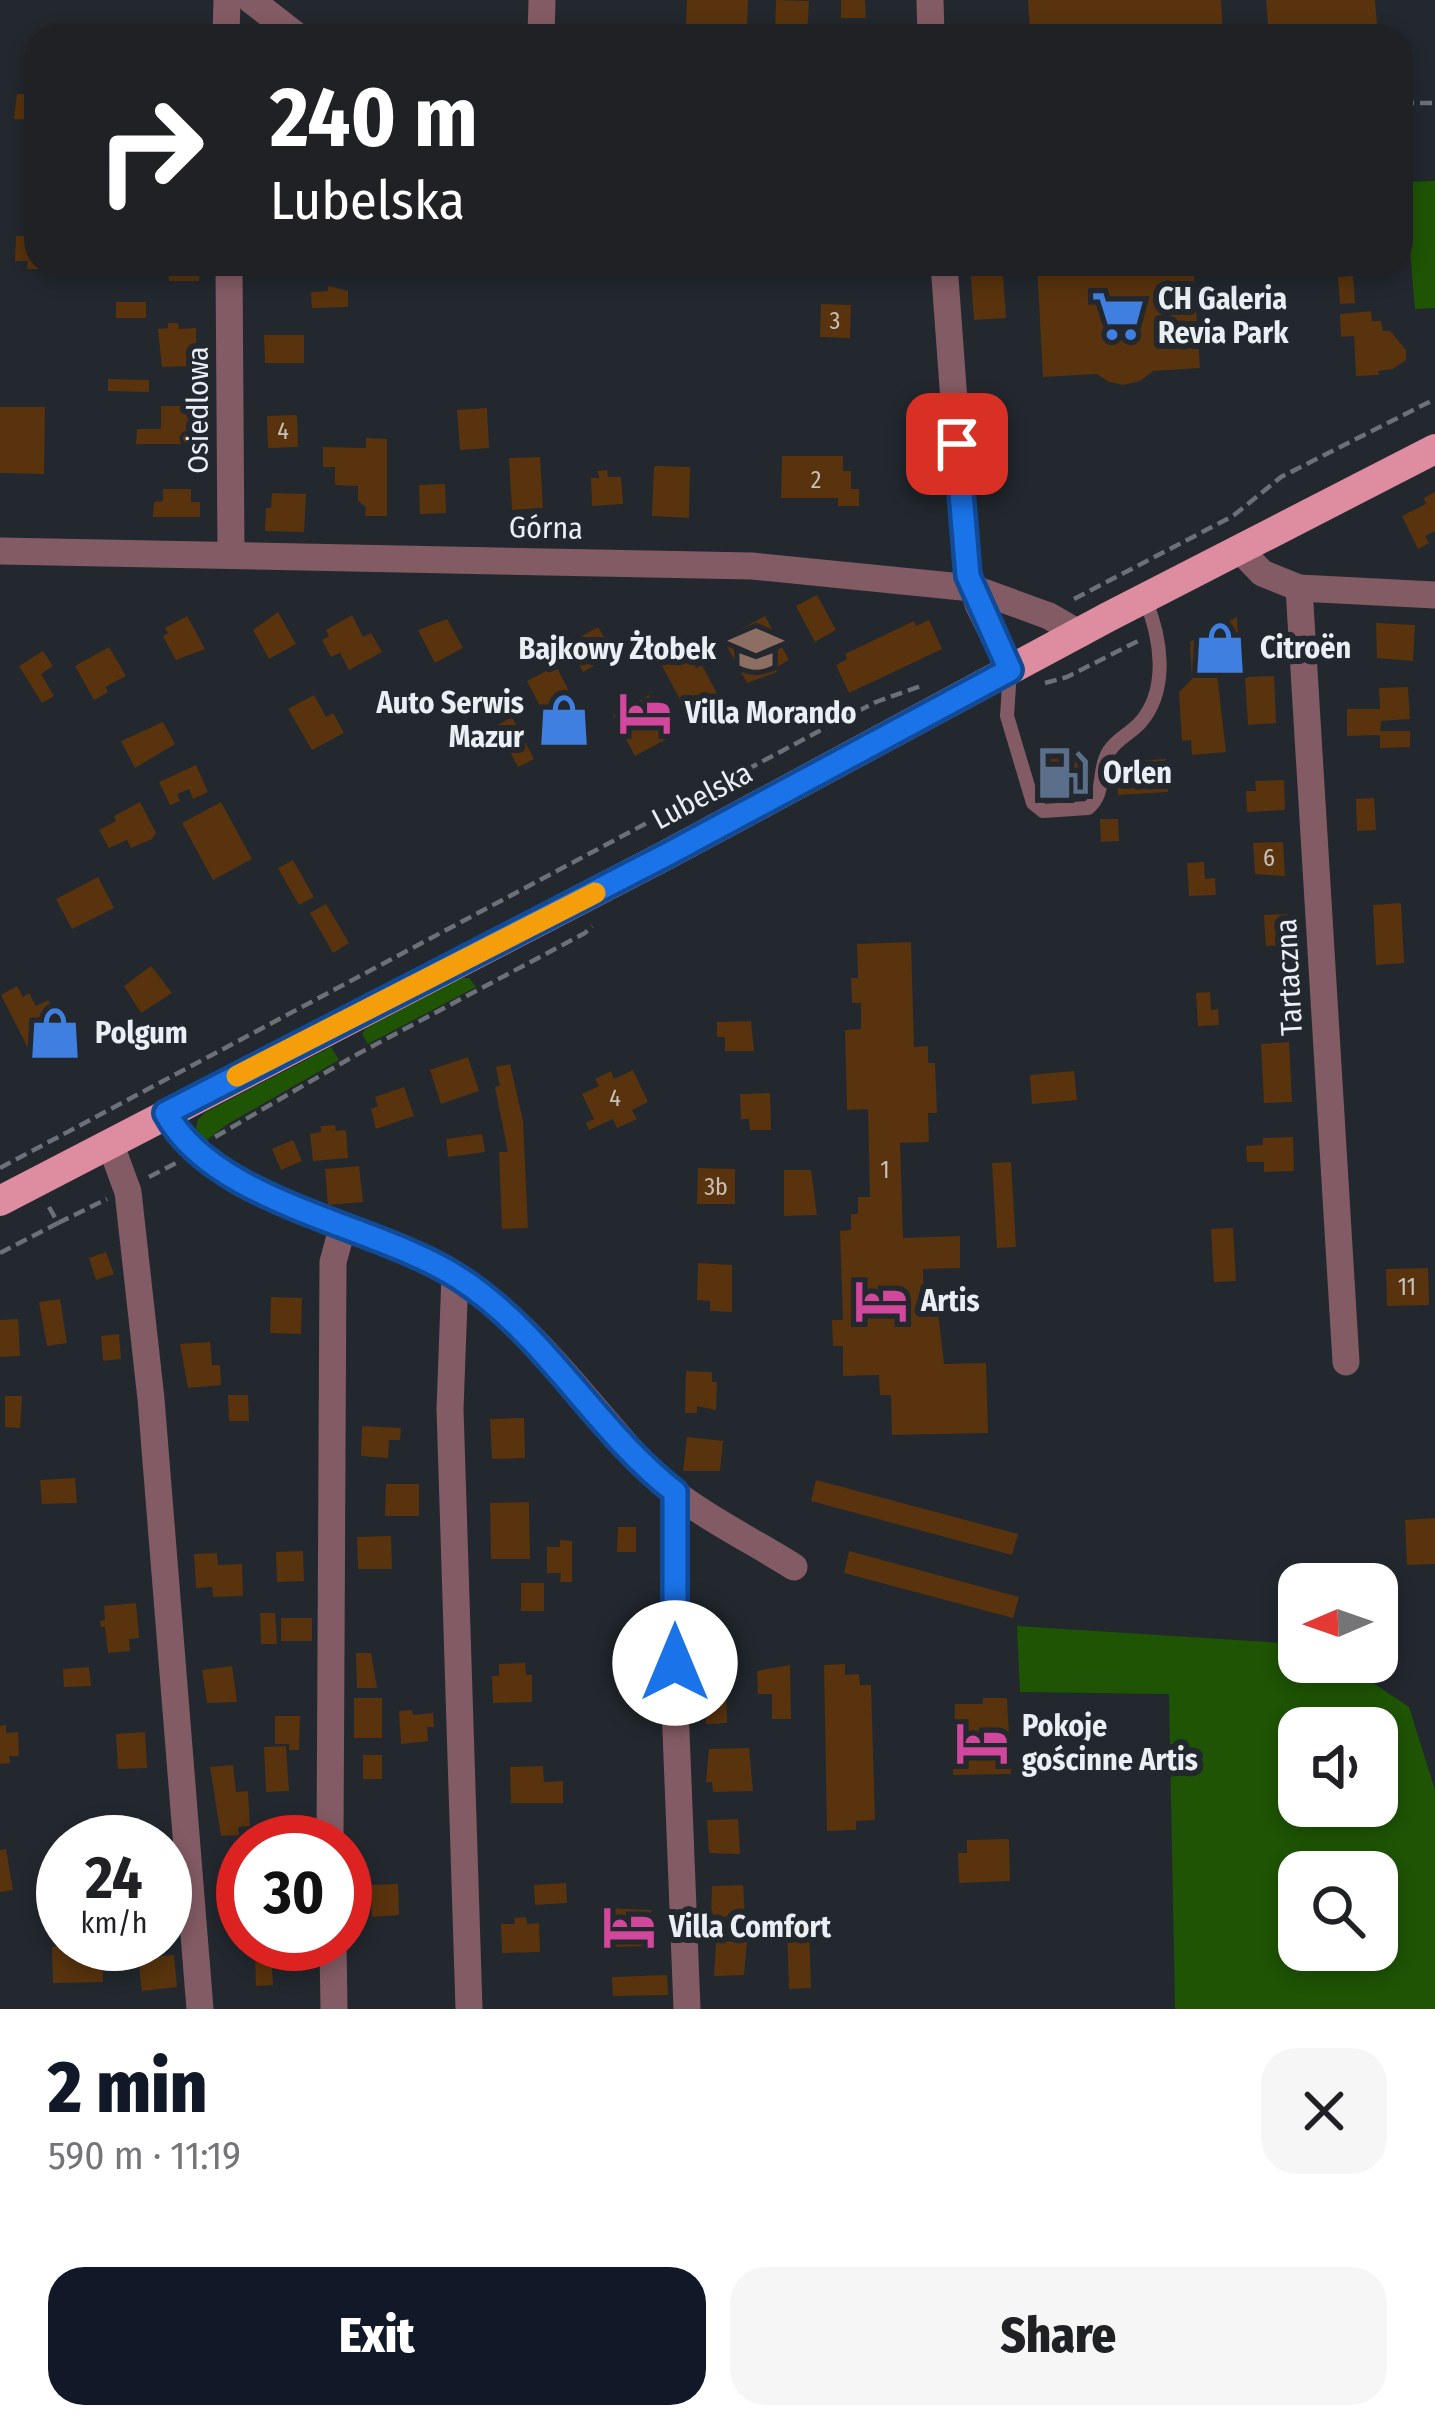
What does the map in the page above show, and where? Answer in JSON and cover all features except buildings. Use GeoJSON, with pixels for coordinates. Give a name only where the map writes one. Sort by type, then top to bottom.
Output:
{"type":"FeatureCollection","features":[{"type":"Feature","properties":{"kind":"main road","name":"Lubelska"},"geometry":{"type":"LineString","coordinates":[[0,1201],[1435,449]]}},
{"type":"Feature","properties":{"kind":"street"},"geometry":{"type":"LineString","coordinates":[[251,0],[282,24]]}},
{"type":"Feature","properties":{"kind":"street","name":"Osiedlowa"},"geometry":{"type":"LineString","coordinates":[[229,276],[231,555]]}},
{"type":"Feature","properties":{"kind":"street"},"geometry":{"type":"LineString","coordinates":[[945,276],[966,565],[1010,670]]}},
{"type":"Feature","properties":{"kind":"street","name":"Górna"},"geometry":{"type":"LineString","coordinates":[[0,550],[752,566],[972,588],[1049,616],[1079,634]]}},
{"type":"Feature","properties":{"kind":"street"},"geometry":{"type":"LineString","coordinates":[[1240,550],[1262,573],[1299,588],[1435,595]]}},
{"type":"Feature","properties":{"kind":"street","name":"Tartaczna"},"geometry":{"type":"LineString","coordinates":[[1299,588],[1346,1362]]}},
{"type":"Feature","properties":{"kind":"street"},"geometry":{"type":"LineString","coordinates":[[166,1113],[196,1152],[342,1229],[455,1275],[514,1322],[652,1473],[794,1567]]}},
{"type":"Feature","properties":{"kind":"street"},"geometry":{"type":"LineString","coordinates":[[110,1143],[128,1188],[151,1399],[200,2009]]}},
{"type":"Feature","properties":{"kind":"street"},"geometry":{"type":"LineString","coordinates":[[330,1815],[333,1262],[342,1229]]}},
{"type":"Feature","properties":{"kind":"street"},"geometry":{"type":"LineString","coordinates":[[455,1275],[450,1409],[469,2009]]}},
{"type":"Feature","properties":{"kind":"street"},"geometry":{"type":"LineString","coordinates":[[675,1492],[675,1706],[687,2009]]}},
{"type":"Feature","properties":{"kind":"street"},"geometry":{"type":"LineString","coordinates":[[333,1971],[334,2009]]}},
{"type":"Feature","properties":{"kind":"lane"},"geometry":{"type":"LineString","coordinates":[[1010,670],[1007,716],[1033,803],[1043,811],[1088,808],[1098,797],[1106,756],[1144,717],[1155,692],[1159,632],[1145,599]]}},
{"type":"Feature","properties":{"kind":"path"},"geometry":{"type":"LineString","coordinates":[[1067,603],[1233,516],[1281,477],[1435,399]]}},
{"type":"Feature","properties":{"kind":"path"},"geometry":{"type":"LineString","coordinates":[[0,1168],[823,729],[876,702],[937,680]]}},
{"type":"Feature","properties":{"kind":"path"},"geometry":{"type":"LineString","coordinates":[[0,1253],[196,1152],[230,1126],[354,1056],[585,933],[599,917]]}},
{"type":"Feature","properties":{"kind":"path"},"geometry":{"type":"LineString","coordinates":[[45,1199],[58,1223]]}},
{"type":"Feature","properties":{"kind":"green space"},"geometry":{"type":"Polygon","coordinates":[[[1435,181],[1435,308],[1415,309],[1413,182],[1435,181]]]}},
{"type":"Feature","properties":{"kind":"green space"},"geometry":{"type":"Polygon","coordinates":[[[469,978],[476,987],[368,1044],[362,1034],[366,1028],[469,978]]]}},
{"type":"Feature","properties":{"kind":"green space"},"geometry":{"type":"Polygon","coordinates":[[[331,1047],[339,1060],[226,1125],[202,1144],[195,1134],[198,1119],[206,1112],[331,1047]]]}},
{"type":"Feature","properties":{"kind":"green space"},"geometry":{"type":"Polygon","coordinates":[[[1017,1626],[1278,1643],[1278,1683],[1373,1683],[1409,1707],[1435,1790],[1435,2009],[1175,2009],[1169,1694],[1020,1692],[1017,1626]]]}},
{"type":"Feature","properties":{"kind":"slow traffic"},"geometry":{"type":"LineString","coordinates":[[237,1076],[595,893]]}},
{"type":"Feature","properties":{"kind":"place","name":"CH Galeria Revia Park"},"geometry":{"type":"Point","coordinates":[1118,316]}},
{"type":"Feature","properties":{"kind":"place","name":"Citroën"},"geometry":{"type":"Point","coordinates":[1220,648]}},
{"type":"Feature","properties":{"kind":"place","name":"Bajkowy Żłobek"},"geometry":{"type":"Point","coordinates":[756,649]}},
{"type":"Feature","properties":{"kind":"place","name":"Villa Morando"},"geometry":{"type":"Point","coordinates":[645,713]}},
{"type":"Feature","properties":{"kind":"place","name":"Auto Serwis Mazur"},"geometry":{"type":"Point","coordinates":[564,720]}},
{"type":"Feature","properties":{"kind":"place","name":"Orlen"},"geometry":{"type":"Point","coordinates":[1063,773]}},
{"type":"Feature","properties":{"kind":"place","name":"Polgum"},"geometry":{"type":"Point","coordinates":[55,1033]}},
{"type":"Feature","properties":{"kind":"place","name":"Artis"},"geometry":{"type":"Point","coordinates":[881,1301]}},
{"type":"Feature","properties":{"kind":"place","name":"Pokoje gościnne Artis"},"geometry":{"type":"Point","coordinates":[982,1743]}},
{"type":"Feature","properties":{"kind":"place","name":"Villa Comfort"},"geometry":{"type":"Point","coordinates":[629,1927]}},
{"type":"Feature","properties":{"kind":"route"},"geometry":{"type":"LineString","coordinates":[[675,1663],[675,1492],[652,1473],[554,1362],[471,1286],[437,1265],[342,1229],[232,1174],[183,1141],[166,1113],[602,889],[1010,670],[968,576],[957,444]]}}]}
